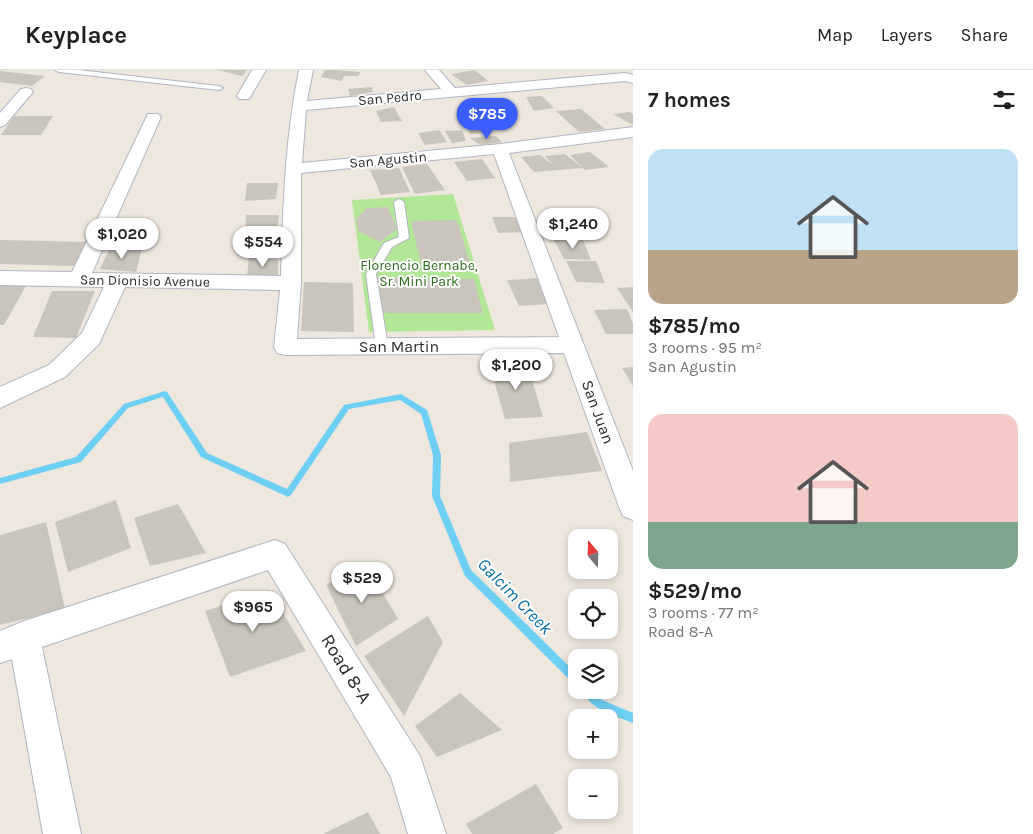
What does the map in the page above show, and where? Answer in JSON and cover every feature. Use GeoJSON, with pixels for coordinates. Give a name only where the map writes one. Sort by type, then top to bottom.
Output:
{"type":"FeatureCollection","features":[{"type":"Feature","properties":{"kind":"street"},"geometry":{"type":"LineString","coordinates":[[244,96],[259,70]]}},
{"type":"Feature","properties":{"kind":"street"},"geometry":{"type":"LineString","coordinates":[[291,283],[292,169],[299,106],[306,70]]}},
{"type":"Feature","properties":{"kind":"street"},"geometry":{"type":"LineString","coordinates":[[432,70],[452,92]]}},
{"type":"Feature","properties":{"kind":"street","name":"San Pedro"},"geometry":{"type":"LineString","coordinates":[[299,106],[627,76]]}},
{"type":"Feature","properties":{"kind":"street"},"geometry":{"type":"LineString","coordinates":[[0,122],[26,92]]}},
{"type":"Feature","properties":{"kind":"street"},"geometry":{"type":"LineString","coordinates":[[79,280],[153,116]]}},
{"type":"Feature","properties":{"kind":"street","name":"San Agustin"},"geometry":{"type":"LineString","coordinates":[[292,169],[500,149],[633,132]]}},
{"type":"Feature","properties":{"kind":"street","name":"San Juan"},"geometry":{"type":"LineString","coordinates":[[500,149],[633,507]]}},
{"type":"Feature","properties":{"kind":"street","name":"San Dionisio Avenue"},"geometry":{"type":"LineString","coordinates":[[0,278],[291,283]]}},
{"type":"Feature","properties":{"kind":"street"},"geometry":{"type":"LineString","coordinates":[[0,398],[57,372],[91,338],[117,281]]}},
{"type":"Feature","properties":{"kind":"street","name":"San Martin"},"geometry":{"type":"LineString","coordinates":[[291,283],[285,347],[573,345]]}},
{"type":"Feature","properties":{"kind":"street","name":"Road 8-A"},"geometry":{"type":"LineString","coordinates":[[12,642],[275,554],[407,769],[427,834]]}},
{"type":"Feature","properties":{"kind":"street"},"geometry":{"type":"LineString","coordinates":[[12,642],[62,834]]}},
{"type":"Feature","properties":{"kind":"lane"},"geometry":{"type":"LineString","coordinates":[[58,70],[219,88]]}},
{"type":"Feature","properties":{"kind":"lane"},"geometry":{"type":"LineString","coordinates":[[382,346],[371,274],[388,245],[404,238],[399,202]]}},
{"type":"Feature","properties":{"kind":"green space","name":"Florencio Bernabe, Sr. Mini Park"},"geometry":{"type":"Polygon","coordinates":[[[453,194],[495,330],[369,332],[352,200],[453,194]]]}},
{"type":"Feature","properties":{"kind":"building"},"geometry":{"type":"Polygon","coordinates":[[[218,70],[247,70],[242,76],[218,70]]]}},
{"type":"Feature","properties":{"kind":"building"},"geometry":{"type":"Polygon","coordinates":[[[325,70],[361,72],[358,76],[344,76],[342,81],[321,77],[325,70]]]}},
{"type":"Feature","properties":{"kind":"building"},"geometry":{"type":"Polygon","coordinates":[[[475,70],[488,81],[467,85],[451,74],[475,70]]]}},
{"type":"Feature","properties":{"kind":"building"},"geometry":{"type":"Polygon","coordinates":[[[0,71],[45,76],[32,86],[0,82],[0,71]]]}},
{"type":"Feature","properties":{"kind":"building"},"geometry":{"type":"Polygon","coordinates":[[[372,87],[373,92],[350,96],[348,89],[372,87]]]}},
{"type":"Feature","properties":{"kind":"building"},"geometry":{"type":"Polygon","coordinates":[[[542,96],[554,108],[534,111],[526,97],[542,96]]]}},
{"type":"Feature","properties":{"kind":"building"},"geometry":{"type":"Polygon","coordinates":[[[394,107],[402,121],[381,122],[376,111],[394,107]]]}},
{"type":"Feature","properties":{"kind":"building"},"geometry":{"type":"Polygon","coordinates":[[[581,109],[605,129],[579,132],[556,111],[581,109]]]}},
{"type":"Feature","properties":{"kind":"building"},"geometry":{"type":"Polygon","coordinates":[[[630,112],[633,114],[633,125],[613,114],[630,112]]]}},
{"type":"Feature","properties":{"kind":"building"},"geometry":{"type":"Polygon","coordinates":[[[14,116],[53,116],[41,135],[1,135],[14,116]]]}},
{"type":"Feature","properties":{"kind":"building"},"geometry":{"type":"Polygon","coordinates":[[[484,121],[493,132],[470,134],[465,124],[484,121]]]}},
{"type":"Feature","properties":{"kind":"building"},"geometry":{"type":"Polygon","coordinates":[[[439,130],[447,142],[425,145],[418,133],[439,130]]]}},
{"type":"Feature","properties":{"kind":"building"},"geometry":{"type":"Polygon","coordinates":[[[462,130],[466,141],[452,143],[445,131],[462,130]]]}},
{"type":"Feature","properties":{"kind":"building"},"geometry":{"type":"Polygon","coordinates":[[[496,136],[502,142],[480,145],[470,138],[496,136]]]}},
{"type":"Feature","properties":{"kind":"building"},"geometry":{"type":"Polygon","coordinates":[[[590,152],[609,167],[585,170],[570,155],[590,152]]]}},
{"type":"Feature","properties":{"kind":"building"},"geometry":{"type":"Polygon","coordinates":[[[565,154],[583,168],[534,172],[521,157],[540,155],[553,165],[545,156],[565,154]]]}},
{"type":"Feature","properties":{"kind":"building"},"geometry":{"type":"Polygon","coordinates":[[[482,159],[495,178],[467,181],[454,162],[482,159]]]}},
{"type":"Feature","properties":{"kind":"building"},"geometry":{"type":"Polygon","coordinates":[[[427,164],[445,190],[415,194],[402,167],[427,164]]]}},
{"type":"Feature","properties":{"kind":"building"},"geometry":{"type":"Polygon","coordinates":[[[399,168],[410,192],[381,195],[370,170],[399,168]]]}},
{"type":"Feature","properties":{"kind":"building"},"geometry":{"type":"Polygon","coordinates":[[[247,183],[278,183],[276,199],[245,201],[247,183]]]}},
{"type":"Feature","properties":{"kind":"building"},"geometry":{"type":"Polygon","coordinates":[[[388,207],[397,229],[380,242],[358,231],[356,219],[367,208],[388,207]]]}},
{"type":"Feature","properties":{"kind":"building"},"geometry":{"type":"Polygon","coordinates":[[[246,215],[279,215],[277,234],[245,236],[246,215]]]}},
{"type":"Feature","properties":{"kind":"building"},"geometry":{"type":"Polygon","coordinates":[[[492,217],[518,217],[527,232],[498,233],[492,217]]]}},
{"type":"Feature","properties":{"kind":"building"},"geometry":{"type":"Polygon","coordinates":[[[457,220],[470,264],[421,265],[411,221],[457,220]]]}},
{"type":"Feature","properties":{"kind":"building"},"geometry":{"type":"Polygon","coordinates":[[[546,221],[581,222],[588,233],[557,238],[546,221]]]}},
{"type":"Feature","properties":{"kind":"building"},"geometry":{"type":"Polygon","coordinates":[[[249,238],[278,240],[278,257],[248,257],[249,238]]]}},
{"type":"Feature","properties":{"kind":"building"},"geometry":{"type":"Polygon","coordinates":[[[0,240],[88,242],[77,266],[0,264],[0,240]]]}},
{"type":"Feature","properties":{"kind":"building"},"geometry":{"type":"Polygon","coordinates":[[[554,240],[583,240],[591,260],[564,259],[554,240]]]}},
{"type":"Feature","properties":{"kind":"building"},"geometry":{"type":"Polygon","coordinates":[[[142,249],[136,272],[100,269],[109,250],[142,249]]]}},
{"type":"Feature","properties":{"kind":"building"},"geometry":{"type":"Polygon","coordinates":[[[249,257],[278,260],[278,277],[247,277],[249,257]]]}},
{"type":"Feature","properties":{"kind":"building"},"geometry":{"type":"Polygon","coordinates":[[[566,261],[596,261],[605,283],[576,282],[566,261]]]}},
{"type":"Feature","properties":{"kind":"building"},"geometry":{"type":"Polygon","coordinates":[[[375,278],[474,279],[483,313],[378,313],[375,278]]]}},
{"type":"Feature","properties":{"kind":"building"},"geometry":{"type":"Polygon","coordinates":[[[540,278],[549,304],[519,306],[507,280],[540,278]]]}},
{"type":"Feature","properties":{"kind":"building"},"geometry":{"type":"Polygon","coordinates":[[[304,282],[353,283],[354,332],[301,331],[304,282]]]}},
{"type":"Feature","properties":{"kind":"building"},"geometry":{"type":"Polygon","coordinates":[[[0,285],[26,286],[4,325],[0,325],[0,285]]]}},
{"type":"Feature","properties":{"kind":"building"},"geometry":{"type":"Polygon","coordinates":[[[633,287],[633,312],[617,288],[633,287]]]}},
{"type":"Feature","properties":{"kind":"building"},"geometry":{"type":"Polygon","coordinates":[[[52,291],[95,291],[76,338],[33,337],[52,291]]]}},
{"type":"Feature","properties":{"kind":"building"},"geometry":{"type":"Polygon","coordinates":[[[627,309],[633,324],[633,334],[606,334],[594,310],[627,309]]]}},
{"type":"Feature","properties":{"kind":"building"},"geometry":{"type":"Polygon","coordinates":[[[489,363],[527,363],[543,417],[505,419],[489,363]]]}},
{"type":"Feature","properties":{"kind":"building"},"geometry":{"type":"Polygon","coordinates":[[[633,367],[633,386],[622,368],[633,367]]]}},
{"type":"Feature","properties":{"kind":"building"},"geometry":{"type":"Polygon","coordinates":[[[587,432],[602,471],[510,482],[509,443],[587,432]]]}},
{"type":"Feature","properties":{"kind":"building"},"geometry":{"type":"Polygon","coordinates":[[[116,500],[131,548],[68,572],[55,522],[116,500]]]}},
{"type":"Feature","properties":{"kind":"building"},"geometry":{"type":"Polygon","coordinates":[[[178,504],[206,553],[150,566],[134,518],[178,504]]]}},
{"type":"Feature","properties":{"kind":"building"},"geometry":{"type":"Polygon","coordinates":[[[46,522],[65,609],[0,625],[0,535],[46,522]]]}},
{"type":"Feature","properties":{"kind":"building"},"geometry":{"type":"Polygon","coordinates":[[[366,565],[398,619],[356,646],[326,585],[366,565]]]}},
{"type":"Feature","properties":{"kind":"building"},"geometry":{"type":"Polygon","coordinates":[[[269,590],[306,651],[230,677],[205,611],[269,590]]]}},
{"type":"Feature","properties":{"kind":"building"},"geometry":{"type":"Polygon","coordinates":[[[428,616],[443,642],[404,716],[364,656],[428,616]]]}},
{"type":"Feature","properties":{"kind":"building"},"geometry":{"type":"Polygon","coordinates":[[[460,693],[502,730],[437,757],[415,726],[460,693]]]}},
{"type":"Feature","properties":{"kind":"building"},"geometry":{"type":"Polygon","coordinates":[[[536,784],[563,828],[553,834],[472,834],[466,824],[536,784]]]}},
{"type":"Feature","properties":{"kind":"building"},"geometry":{"type":"Polygon","coordinates":[[[368,812],[380,834],[323,834],[368,812]]]}},
{"type":"Feature","properties":{"kind":"waterway","name":"Galcim Creek"},"geometry":{"type":"LineString","coordinates":[[0,481],[78,460],[126,406],[165,394],[204,455],[288,493],[347,407],[401,397],[424,412],[437,455],[436,496],[468,573],[568,672]]}},
{"type":"Feature","properties":{"kind":"waterway","name":"Galcim Creek"},"geometry":{"type":"LineString","coordinates":[[595,699],[599,703],[633,718]]}}]}
